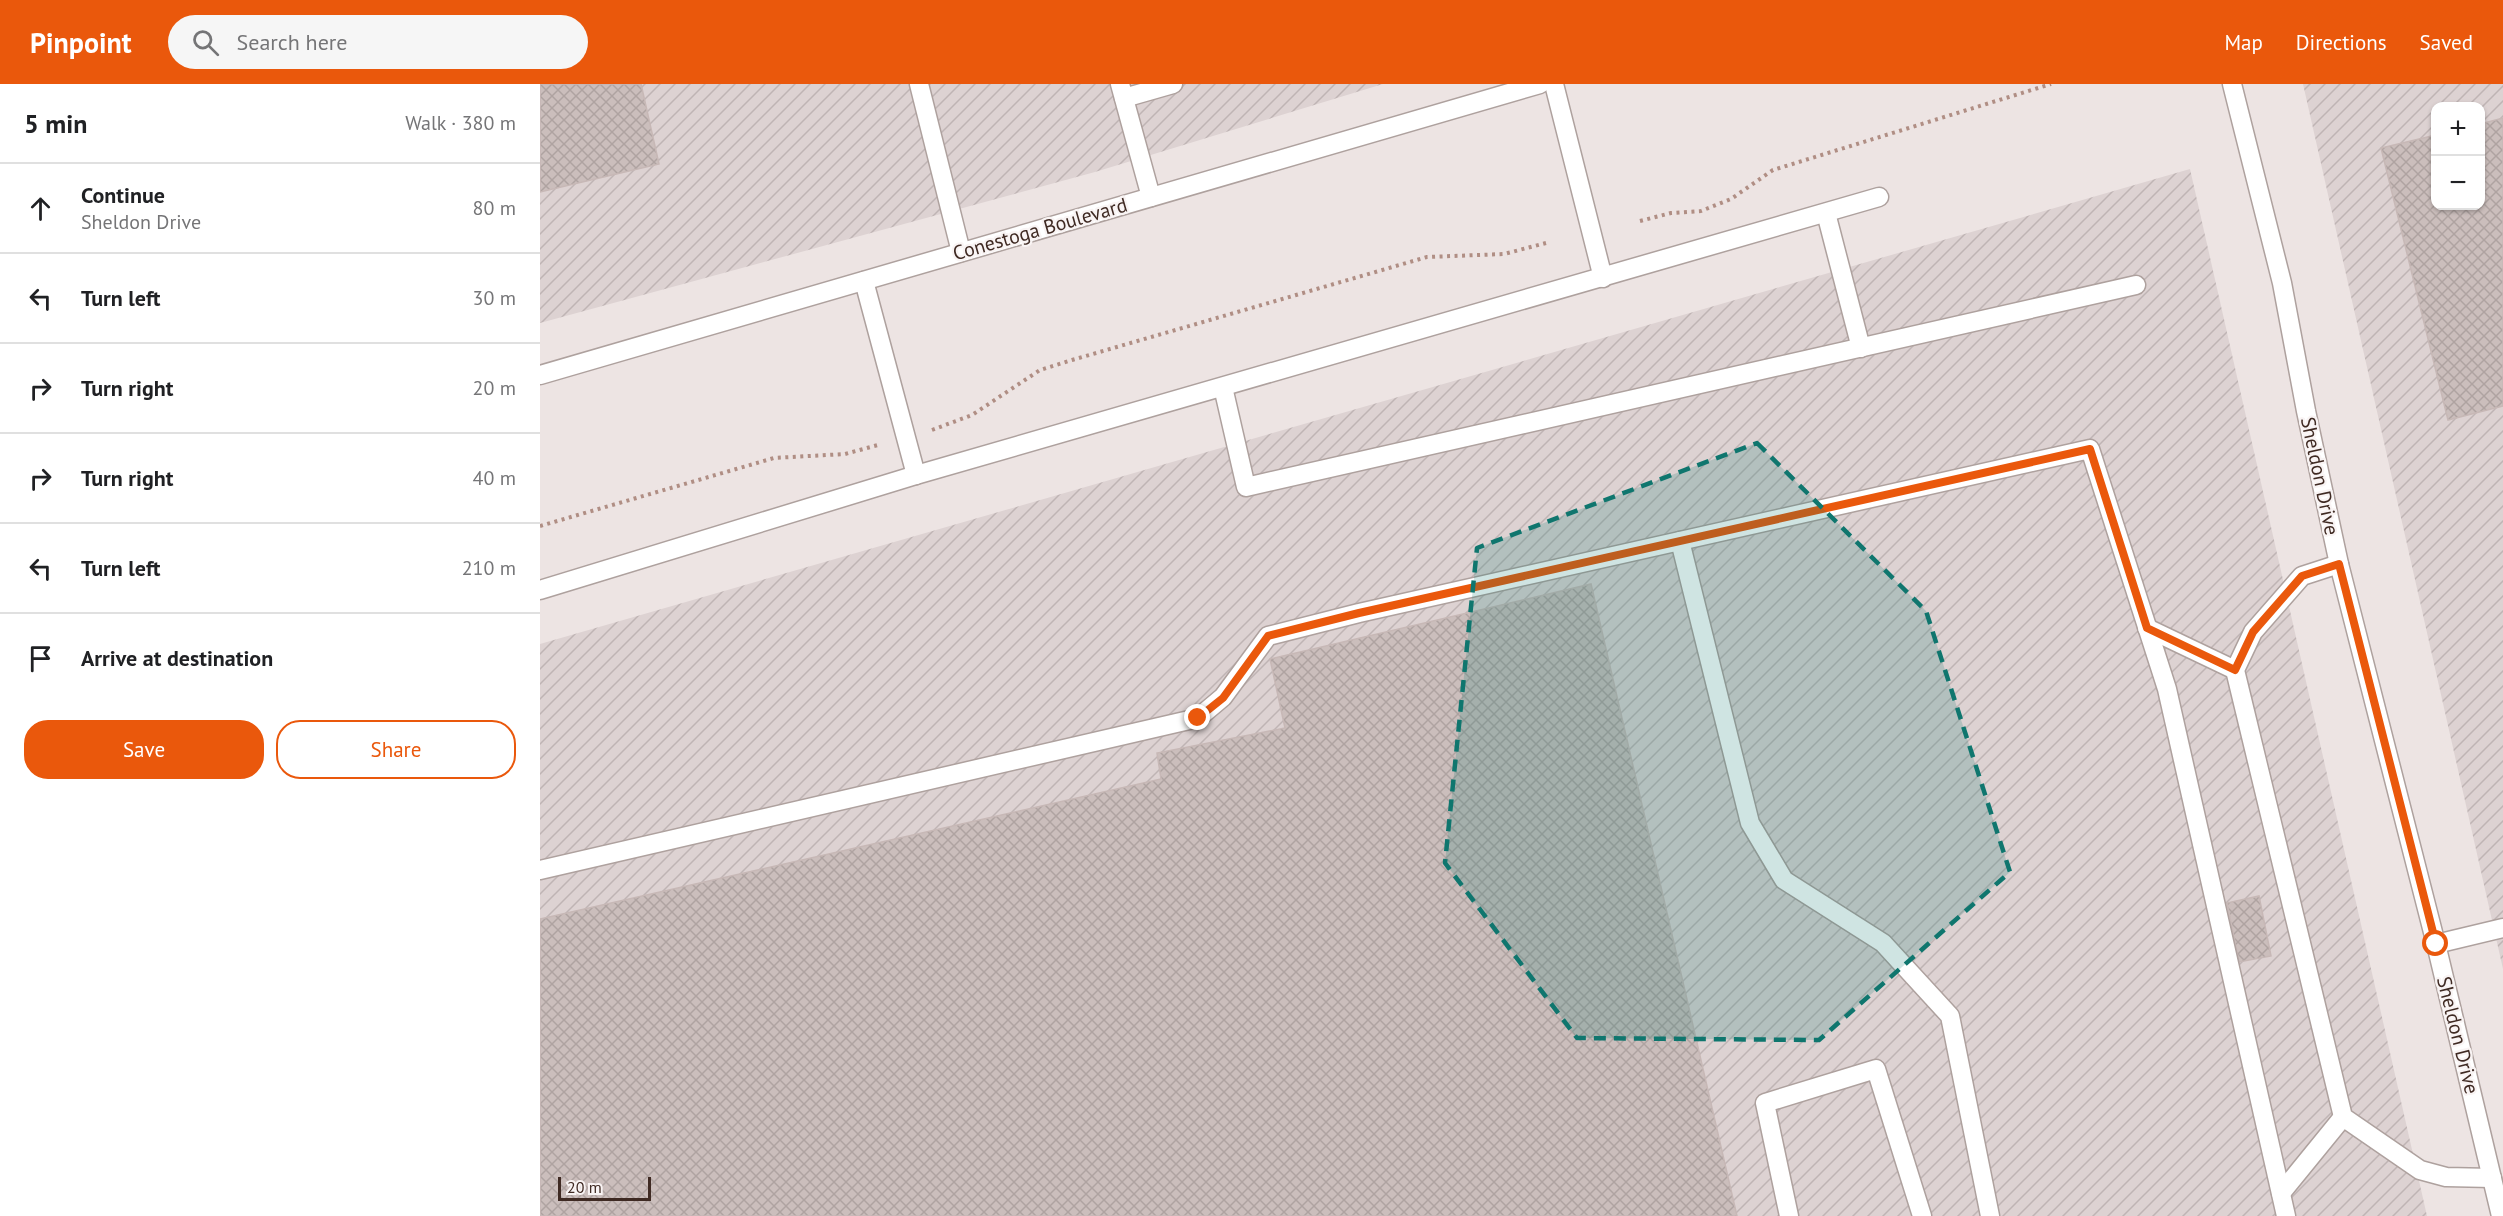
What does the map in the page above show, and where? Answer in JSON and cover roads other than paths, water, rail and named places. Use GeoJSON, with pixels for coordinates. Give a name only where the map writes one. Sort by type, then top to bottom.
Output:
{"type":"FeatureCollection","features":[{"type":"Feature","properties":{"kind":"street"},"geometry":{"type":"LineString","coordinates":[[920,84],[961,252]]}},
{"type":"Feature","properties":{"kind":"street"},"geometry":{"type":"LineString","coordinates":[[1151,197],[1122,91],[1173,84]]}},
{"type":"Feature","properties":{"kind":"street","name":"Conestoga Boulevard"},"geometry":{"type":"LineString","coordinates":[[540,375],[1540,84]]}},
{"type":"Feature","properties":{"kind":"street"},"geometry":{"type":"LineString","coordinates":[[1554,84],[1603,278]]}},
{"type":"Feature","properties":{"kind":"street","name":"Sheldon Drive"},"geometry":{"type":"LineString","coordinates":[[2232,84],[2282,283],[2306,411],[2339,564],[2436,944],[2501,1216]]}},
{"type":"Feature","properties":{"kind":"street"},"geometry":{"type":"LineString","coordinates":[[540,590],[916,475],[1879,197]]}},
{"type":"Feature","properties":{"kind":"street"},"geometry":{"type":"LineString","coordinates":[[1826,213],[1861,348]]}},
{"type":"Feature","properties":{"kind":"street"},"geometry":{"type":"LineString","coordinates":[[864,281],[916,475]]}},
{"type":"Feature","properties":{"kind":"street"},"geometry":{"type":"LineString","coordinates":[[1223,387],[1246,487],[2136,285]]}},
{"type":"Feature","properties":{"kind":"street"},"geometry":{"type":"LineString","coordinates":[[540,870],[1198,718],[1223,698],[1268,636],[1359,613],[2090,449],[2168,688],[2286,1216]]}},
{"type":"Feature","properties":{"kind":"street"},"geometry":{"type":"LineString","coordinates":[[1680,541],[1750,823],[1784,880],[1883,943],[1950,1016],[1990,1216]]}},
{"type":"Feature","properties":{"kind":"street"},"geometry":{"type":"LineString","coordinates":[[2339,564],[2302,576],[2253,632],[2235,670],[2343,1118],[2420,1170],[2446,1177],[2492,1179]]}},
{"type":"Feature","properties":{"kind":"street"},"geometry":{"type":"LineString","coordinates":[[2147,628],[2235,670]]}},
{"type":"Feature","properties":{"kind":"street"},"geometry":{"type":"LineString","coordinates":[[2436,944],[2503,928]]}},
{"type":"Feature","properties":{"kind":"street"},"geometry":{"type":"LineString","coordinates":[[1789,1216],[1765,1103],[1876,1070],[1922,1216]]}},
{"type":"Feature","properties":{"kind":"street"},"geometry":{"type":"LineString","coordinates":[[2281,1193],[2343,1118]]}}]}
